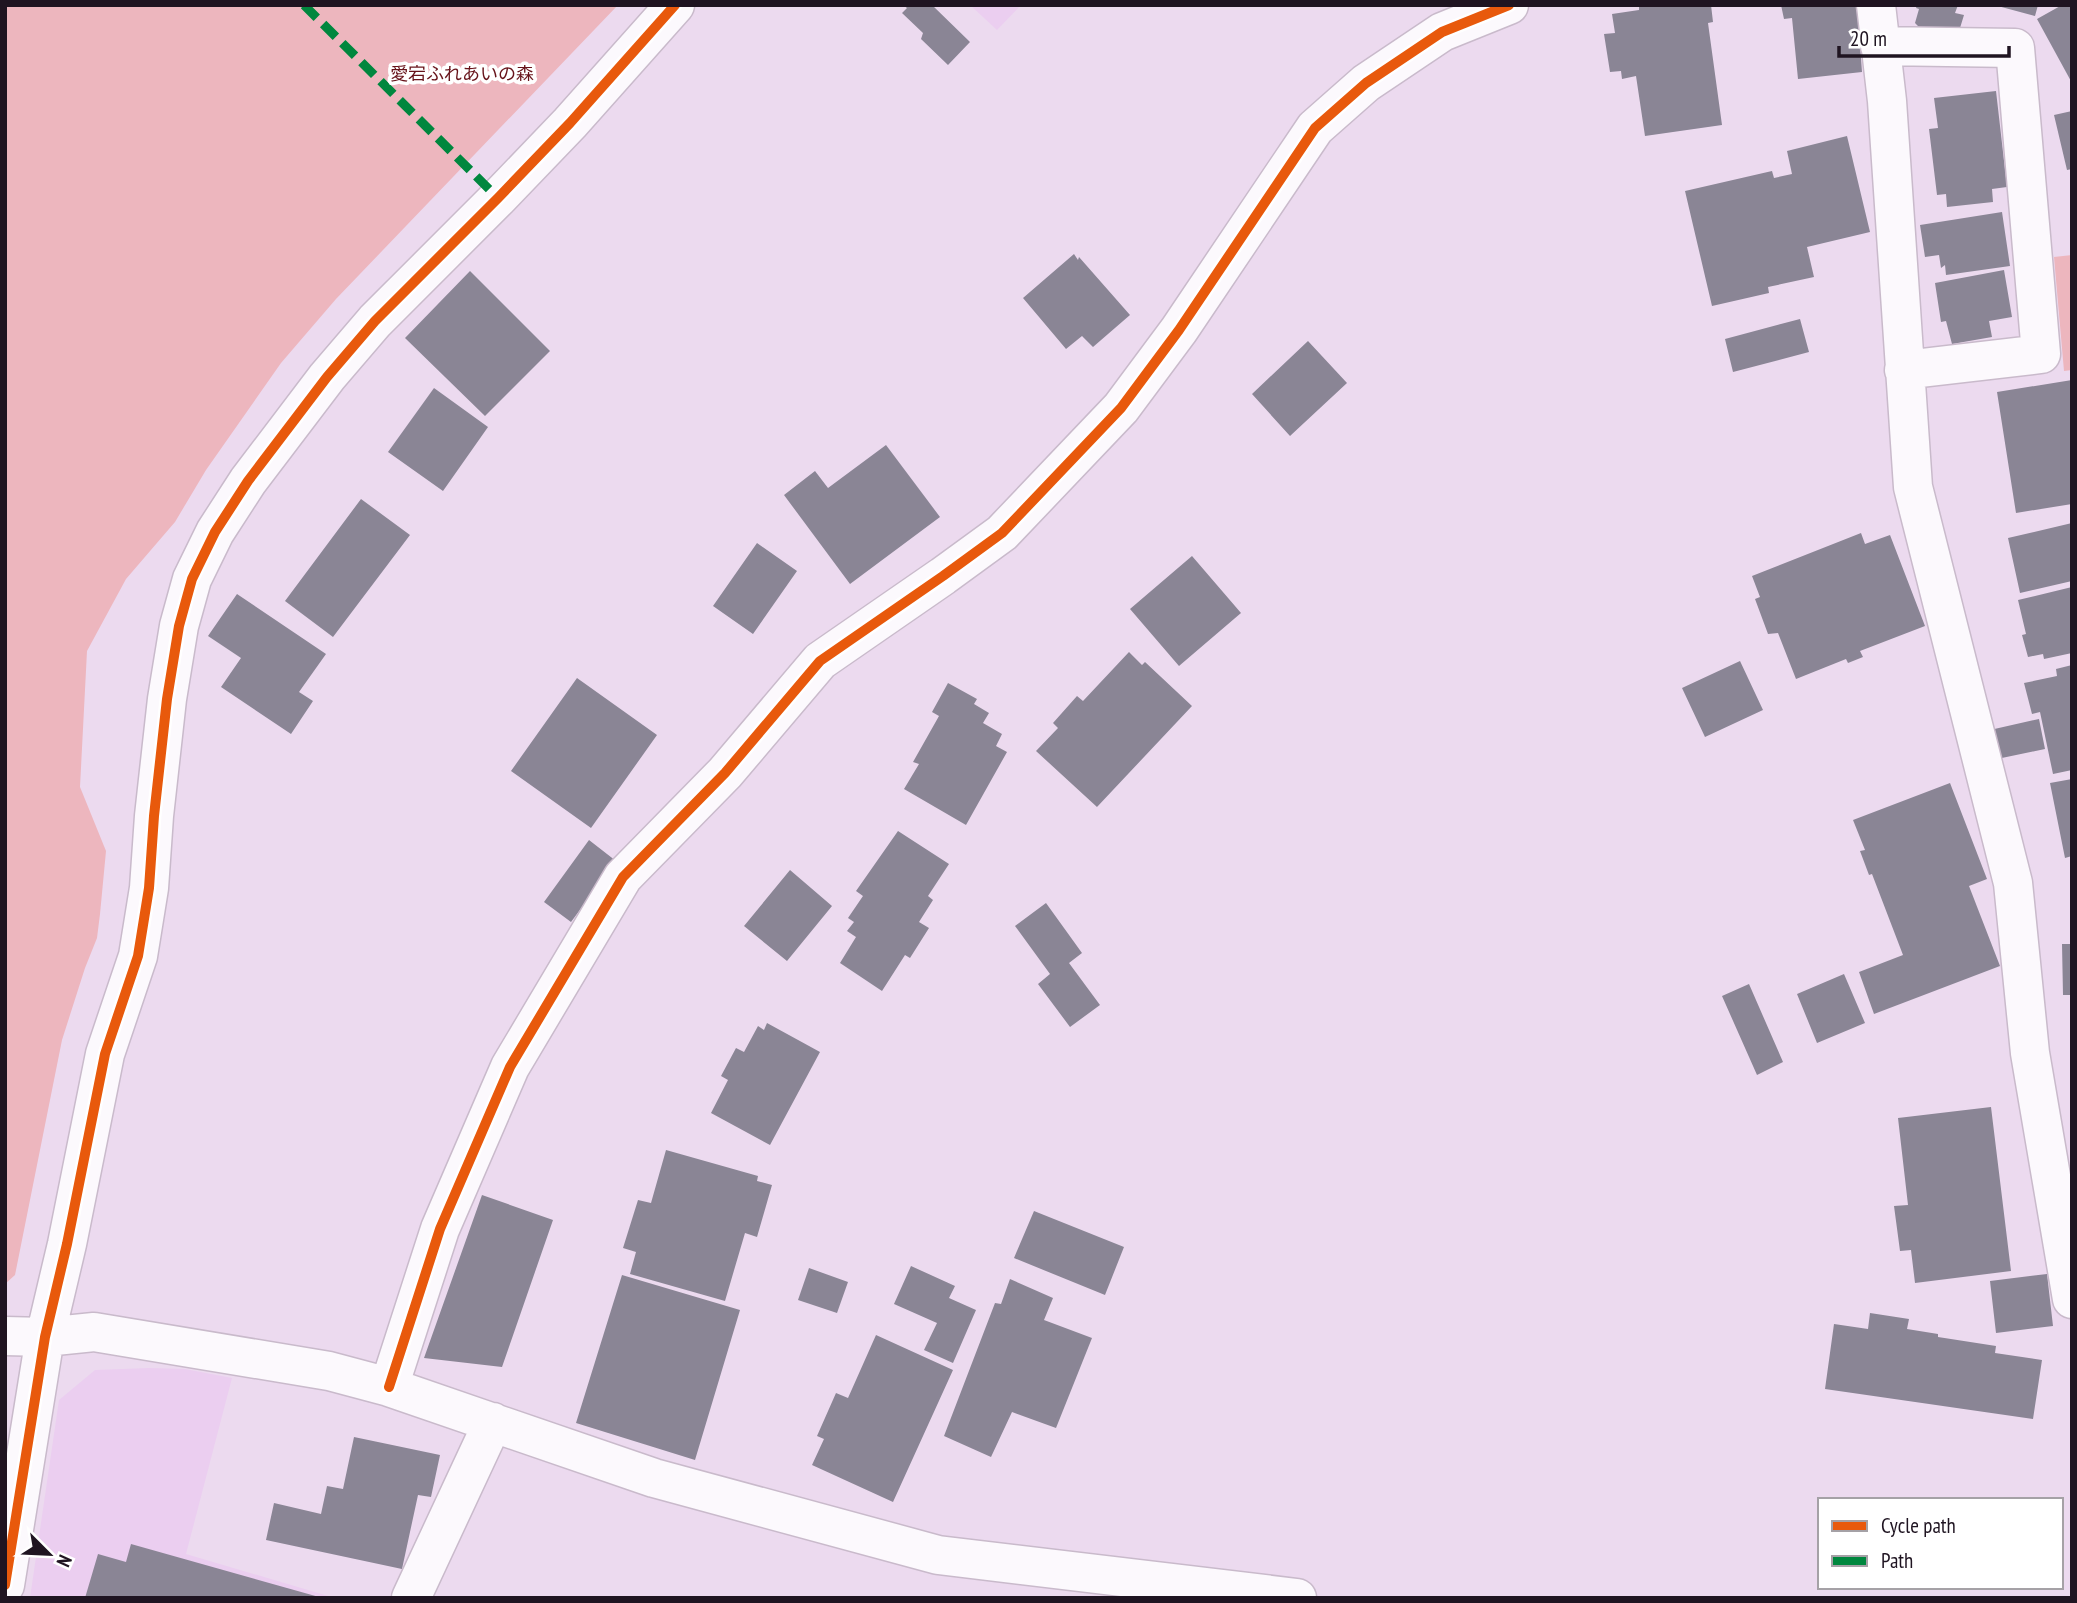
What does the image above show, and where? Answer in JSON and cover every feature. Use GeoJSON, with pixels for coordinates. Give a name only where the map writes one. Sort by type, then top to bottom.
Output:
{"type":"FeatureCollection","features":[{"type":"Feature","properties":{"kind":"street"},"geometry":{"type":"LineString","coordinates":[[5,1585],[45,1337],[67,1244],[105,1054],[138,957],[149,888],[167,699],[179,626],[192,579],[215,532],[247,481],[335,368],[375,321],[570,123],[675,5]]}},
{"type":"Feature","properties":{"kind":"street"},"geometry":{"type":"LineString","coordinates":[[389,1387],[440,1229],[510,1067],[623,877],[725,773],[820,661],[1002,533],[1121,408],[1179,330],[1315,128],[1366,83],[1442,32],[1509,5]]}},
{"type":"Feature","properties":{"kind":"street"},"geometry":{"type":"LineString","coordinates":[[1876,5],[1887,101],[1913,487],[2013,883],[2030,1052],[2072,1299]]}},
{"type":"Feature","properties":{"kind":"street"},"geometry":{"type":"LineString","coordinates":[[1880,46],[2015,48],[2041,354],[1905,370]]}},
{"type":"Feature","properties":{"kind":"street"},"geometry":{"type":"LineString","coordinates":[[5,1336],[45,1337],[94,1332],[329,1371],[389,1387],[654,1478],[938,1555],[1297,1598]]}},
{"type":"Feature","properties":{"kind":"street"},"geometry":{"type":"LineString","coordinates":[[411,1598],[493,1422]]}},
{"type":"Feature","properties":{"kind":"shaded area"},"geometry":{"type":"Polygon","coordinates":[[[970,5],[1021,5],[997,30],[970,5]]]}},
{"type":"Feature","properties":{"kind":"shaded area"},"geometry":{"type":"Polygon","coordinates":[[[185,1369],[232,1378],[186,1554],[335,1598],[30,1598],[59,1400],[95,1370],[185,1369]]]}},
{"type":"Feature","properties":{"kind":"green space","name":"愛宕ふれあいの森"},"geometry":{"type":"Polygon","coordinates":[[[5,5],[618,5],[336,299],[281,363],[206,470],[175,522],[126,579],[87,651],[80,787],[106,851],[97,938],[62,1040],[15,1275],[5,1284],[5,5]]]}},
{"type":"Feature","properties":{"kind":"green space"},"geometry":{"type":"Polygon","coordinates":[[[2072,255],[2072,370],[2064,371],[2054,257],[2072,255]]]}},
{"type":"Feature","properties":{"kind":"building"},"geometry":{"type":"Polygon","coordinates":[[[903,5],[932,5],[970,42],[948,65],[921,39],[923,33],[902,13],[907,8],[903,5]]]}},
{"type":"Feature","properties":{"kind":"building"},"geometry":{"type":"Polygon","coordinates":[[[1639,5],[1711,5],[1713,22],[1708,23],[1722,125],[1645,136],[1636,76],[1622,79],[1621,71],[1610,72],[1604,34],[1615,33],[1612,14],[1639,10],[1639,5]]]}},
{"type":"Feature","properties":{"kind":"building"},"geometry":{"type":"Polygon","coordinates":[[[1781,5],[1857,5],[1862,72],[1798,79],[1792,18],[1784,19],[1781,5]]]}},
{"type":"Feature","properties":{"kind":"building"},"geometry":{"type":"Polygon","coordinates":[[[1917,5],[1958,5],[1955,13],[1964,15],[1960,28],[1920,28],[1915,23],[1919,9],[1916,8],[1917,5]]]}},
{"type":"Feature","properties":{"kind":"building"},"geometry":{"type":"Polygon","coordinates":[[[1994,5],[2038,5],[2035,16],[1994,5]]]}},
{"type":"Feature","properties":{"kind":"building"},"geometry":{"type":"Polygon","coordinates":[[[2062,5],[2072,5],[2072,83],[2037,19],[2062,5]]]}},
{"type":"Feature","properties":{"kind":"building"},"geometry":{"type":"Polygon","coordinates":[[[1996,91],[2007,187],[1992,189],[1993,202],[1947,207],[1946,194],[1937,195],[1929,129],[1938,128],[1934,98],[1996,91]]]}},
{"type":"Feature","properties":{"kind":"building"},"geometry":{"type":"Polygon","coordinates":[[[2072,111],[2072,169],[2067,170],[2054,115],[2072,111]]]}},
{"type":"Feature","properties":{"kind":"building"},"geometry":{"type":"Polygon","coordinates":[[[1847,136],[1870,232],[1807,247],[1814,277],[1768,287],[1769,293],[1712,306],[1685,191],[1772,171],[1774,178],[1792,174],[1787,151],[1847,136]]]}},
{"type":"Feature","properties":{"kind":"building"},"geometry":{"type":"Polygon","coordinates":[[[2002,212],[2010,266],[1946,275],[1945,265],[1941,268],[1939,255],[1925,257],[1920,225],[2002,212]]]}},
{"type":"Feature","properties":{"kind":"building"},"geometry":{"type":"Polygon","coordinates":[[[1074,254],[1130,315],[1093,347],[1082,336],[1066,349],[1023,298],[1074,254]]]}},
{"type":"Feature","properties":{"kind":"building"},"geometry":{"type":"Polygon","coordinates":[[[2004,270],[2012,317],[1989,321],[1992,337],[1952,344],[1946,321],[1941,322],[1935,283],[2004,270]]]}},
{"type":"Feature","properties":{"kind":"building"},"geometry":{"type":"Polygon","coordinates":[[[470,271],[550,351],[485,416],[405,338],[470,271]]]}},
{"type":"Feature","properties":{"kind":"building"},"geometry":{"type":"Polygon","coordinates":[[[1800,319],[1809,352],[1733,372],[1725,339],[1800,319]]]}},
{"type":"Feature","properties":{"kind":"building"},"geometry":{"type":"Polygon","coordinates":[[[1308,341],[1347,383],[1290,436],[1252,394],[1308,341]]]}},
{"type":"Feature","properties":{"kind":"building"},"geometry":{"type":"Polygon","coordinates":[[[2072,380],[2072,504],[2016,513],[1997,392],[2072,380]]]}},
{"type":"Feature","properties":{"kind":"building"},"geometry":{"type":"Polygon","coordinates":[[[434,388],[488,427],[443,491],[388,452],[434,388]]]}},
{"type":"Feature","properties":{"kind":"building"},"geometry":{"type":"Polygon","coordinates":[[[886,445],[940,517],[850,584],[784,495],[815,471],[828,488],[886,445]]]}},
{"type":"Feature","properties":{"kind":"building"},"geometry":{"type":"Polygon","coordinates":[[[361,499],[410,535],[333,637],[285,601],[361,499]]]}},
{"type":"Feature","properties":{"kind":"building"},"geometry":{"type":"Polygon","coordinates":[[[2072,523],[2072,581],[2020,593],[2008,538],[2072,523]]]}},
{"type":"Feature","properties":{"kind":"building"},"geometry":{"type":"Polygon","coordinates":[[[1861,533],[1865,544],[1890,535],[1925,626],[1860,651],[1863,657],[1848,663],[1846,659],[1796,679],[1778,633],[1768,634],[1755,599],[1760,597],[1752,576],[1861,533]]]}},
{"type":"Feature","properties":{"kind":"building"},"geometry":{"type":"Polygon","coordinates":[[[757,543],[797,571],[753,634],[713,606],[757,543]]]}},
{"type":"Feature","properties":{"kind":"building"},"geometry":{"type":"Polygon","coordinates":[[[1192,556],[1241,613],[1179,666],[1130,609],[1192,556]]]}},
{"type":"Feature","properties":{"kind":"building"},"geometry":{"type":"Polygon","coordinates":[[[2072,587],[2072,653],[2044,659],[2043,654],[2028,657],[2022,635],[2026,634],[2018,600],[2072,587]]]}},
{"type":"Feature","properties":{"kind":"building"},"geometry":{"type":"Polygon","coordinates":[[[237,594],[326,654],[299,692],[313,701],[291,734],[221,687],[241,658],[208,636],[237,594]]]}},
{"type":"Feature","properties":{"kind":"building"},"geometry":{"type":"Polygon","coordinates":[[[1129,652],[1142,665],[1145,662],[1192,706],[1097,807],[1036,751],[1058,728],[1053,723],[1077,696],[1083,701],[1129,652]]]}},
{"type":"Feature","properties":{"kind":"building"},"geometry":{"type":"Polygon","coordinates":[[[1740,661],[1763,710],[1705,737],[1682,688],[1740,661]]]}},
{"type":"Feature","properties":{"kind":"building"},"geometry":{"type":"Polygon","coordinates":[[[2072,665],[2072,770],[2053,774],[2040,712],[2032,714],[2024,683],[2057,676],[2056,669],[2072,665]]]}},
{"type":"Feature","properties":{"kind":"building"},"geometry":{"type":"Polygon","coordinates":[[[577,678],[657,735],[591,828],[511,771],[577,678]]]}},
{"type":"Feature","properties":{"kind":"building"},"geometry":{"type":"Polygon","coordinates":[[[948,683],[977,699],[974,704],[989,713],[983,723],[1002,734],[996,746],[1007,752],[966,825],[904,789],[919,764],[913,762],[939,716],[932,712],[948,683]]]}},
{"type":"Feature","properties":{"kind":"building"},"geometry":{"type":"Polygon","coordinates":[[[2039,719],[2045,749],[1997,759],[1990,730],[2039,719]]]}},
{"type":"Feature","properties":{"kind":"building"},"geometry":{"type":"Polygon","coordinates":[[[2072,779],[2072,856],[2065,858],[2050,783],[2072,779]]]}},
{"type":"Feature","properties":{"kind":"building"},"geometry":{"type":"Polygon","coordinates":[[[1950,783],[1987,879],[1969,886],[2000,966],[1874,1014],[1859,972],[1903,955],[1872,874],[1869,875],[1860,851],[1865,850],[1853,820],[1950,783]]]}},
{"type":"Feature","properties":{"kind":"building"},"geometry":{"type":"Polygon","coordinates":[[[898,831],[949,864],[928,896],[933,900],[919,922],[929,928],[910,958],[905,955],[882,991],[840,963],[856,937],[847,931],[854,922],[848,918],[863,896],[856,891],[898,831]]]}},
{"type":"Feature","properties":{"kind":"building"},"geometry":{"type":"Polygon","coordinates":[[[589,840],[616,861],[571,922],[544,902],[589,840]]]}},
{"type":"Feature","properties":{"kind":"building"},"geometry":{"type":"Polygon","coordinates":[[[790,870],[832,906],[787,961],[744,926],[790,870]]]}},
{"type":"Feature","properties":{"kind":"building"},"geometry":{"type":"Polygon","coordinates":[[[1046,903],[1082,953],[1069,963],[1100,1005],[1070,1027],[1038,984],[1050,974],[1015,926],[1046,903]]]}},
{"type":"Feature","properties":{"kind":"building"},"geometry":{"type":"Polygon","coordinates":[[[2062,944],[2072,944],[2072,995],[2063,995],[2062,944]]]}},
{"type":"Feature","properties":{"kind":"building"},"geometry":{"type":"Polygon","coordinates":[[[1844,974],[1865,1023],[1817,1043],[1797,994],[1844,974]]]}},
{"type":"Feature","properties":{"kind":"building"},"geometry":{"type":"Polygon","coordinates":[[[1749,984],[1783,1062],[1757,1075],[1722,996],[1749,984]]]}},
{"type":"Feature","properties":{"kind":"building"},"geometry":{"type":"Polygon","coordinates":[[[767,1023],[820,1052],[770,1145],[711,1113],[728,1080],[721,1076],[736,1048],[744,1052],[758,1026],[764,1030],[767,1023]]]}},
{"type":"Feature","properties":{"kind":"building"},"geometry":{"type":"Polygon","coordinates":[[[1991,1107],[2011,1271],[1915,1283],[1911,1250],[1900,1251],[1894,1206],[1908,1205],[1898,1118],[1991,1107]]]}},
{"type":"Feature","properties":{"kind":"building"},"geometry":{"type":"Polygon","coordinates":[[[666,1150],[758,1176],[757,1181],[772,1185],[757,1237],[745,1233],[725,1301],[630,1274],[636,1252],[623,1248],[638,1200],[651,1203],[666,1150]]]}},
{"type":"Feature","properties":{"kind":"building"},"geometry":{"type":"Polygon","coordinates":[[[482,1195],[553,1220],[502,1367],[424,1358],[482,1195]]]}},
{"type":"Feature","properties":{"kind":"building"},"geometry":{"type":"Polygon","coordinates":[[[1034,1211],[1124,1247],[1105,1295],[1014,1258],[1034,1211]]]}},
{"type":"Feature","properties":{"kind":"building"},"geometry":{"type":"Polygon","coordinates":[[[911,1266],[955,1286],[949,1298],[976,1310],[953,1363],[924,1350],[937,1323],[894,1304],[911,1266]]]}},
{"type":"Feature","properties":{"kind":"building"},"geometry":{"type":"Polygon","coordinates":[[[809,1268],[848,1282],[837,1313],[798,1300],[809,1268]]]}},
{"type":"Feature","properties":{"kind":"building"},"geometry":{"type":"Polygon","coordinates":[[[2047,1274],[2053,1326],[1996,1333],[1990,1281],[2047,1274]]]}},
{"type":"Feature","properties":{"kind":"building"},"geometry":{"type":"Polygon","coordinates":[[[622,1275],[740,1310],[695,1460],[576,1423],[622,1275]]]}},
{"type":"Feature","properties":{"kind":"building"},"geometry":{"type":"Polygon","coordinates":[[[1010,1279],[1053,1298],[1044,1320],[1092,1338],[1056,1428],[1012,1412],[991,1457],[944,1436],[995,1303],[1001,1304],[1010,1279]]]}},
{"type":"Feature","properties":{"kind":"building"},"geometry":{"type":"Polygon","coordinates":[[[1870,1313],[1909,1319],[1907,1329],[1996,1346],[1995,1353],[2042,1360],[2033,1419],[1825,1389],[1834,1324],[1868,1329],[1870,1313]]]}},
{"type":"Feature","properties":{"kind":"building"},"geometry":{"type":"Polygon","coordinates":[[[876,1335],[953,1370],[893,1502],[812,1465],[824,1439],[817,1436],[836,1393],[848,1398],[876,1335]]]}},
{"type":"Feature","properties":{"kind":"building"},"geometry":{"type":"Polygon","coordinates":[[[354,1437],[440,1455],[431,1497],[418,1495],[402,1569],[266,1540],[274,1503],[321,1514],[327,1486],[343,1489],[354,1437]]]}},
{"type":"Feature","properties":{"kind":"building"},"geometry":{"type":"Polygon","coordinates":[[[131,1544],[319,1598],[85,1598],[98,1554],[126,1562],[131,1544]]]}},
{"type":"Feature","properties":{"kind":"marked path"},"geometry":{"type":"LineString","coordinates":[[304,5],[498,198]]}},
{"type":"Feature","properties":{"kind":"cycle path"},"geometry":{"type":"LineString","coordinates":[[5,1585],[45,1337],[67,1244],[105,1054],[138,956],[149,888],[167,699],[179,626],[192,579],[215,532],[248,481],[327,377],[375,321],[570,123],[675,5]]}},
{"type":"Feature","properties":{"kind":"cycle path"},"geometry":{"type":"LineString","coordinates":[[389,1387],[440,1229],[510,1067],[623,877],[725,773],[820,661],[1002,533],[1121,408],[1179,330],[1315,128],[1366,83],[1442,32],[1509,5]]}}]}
